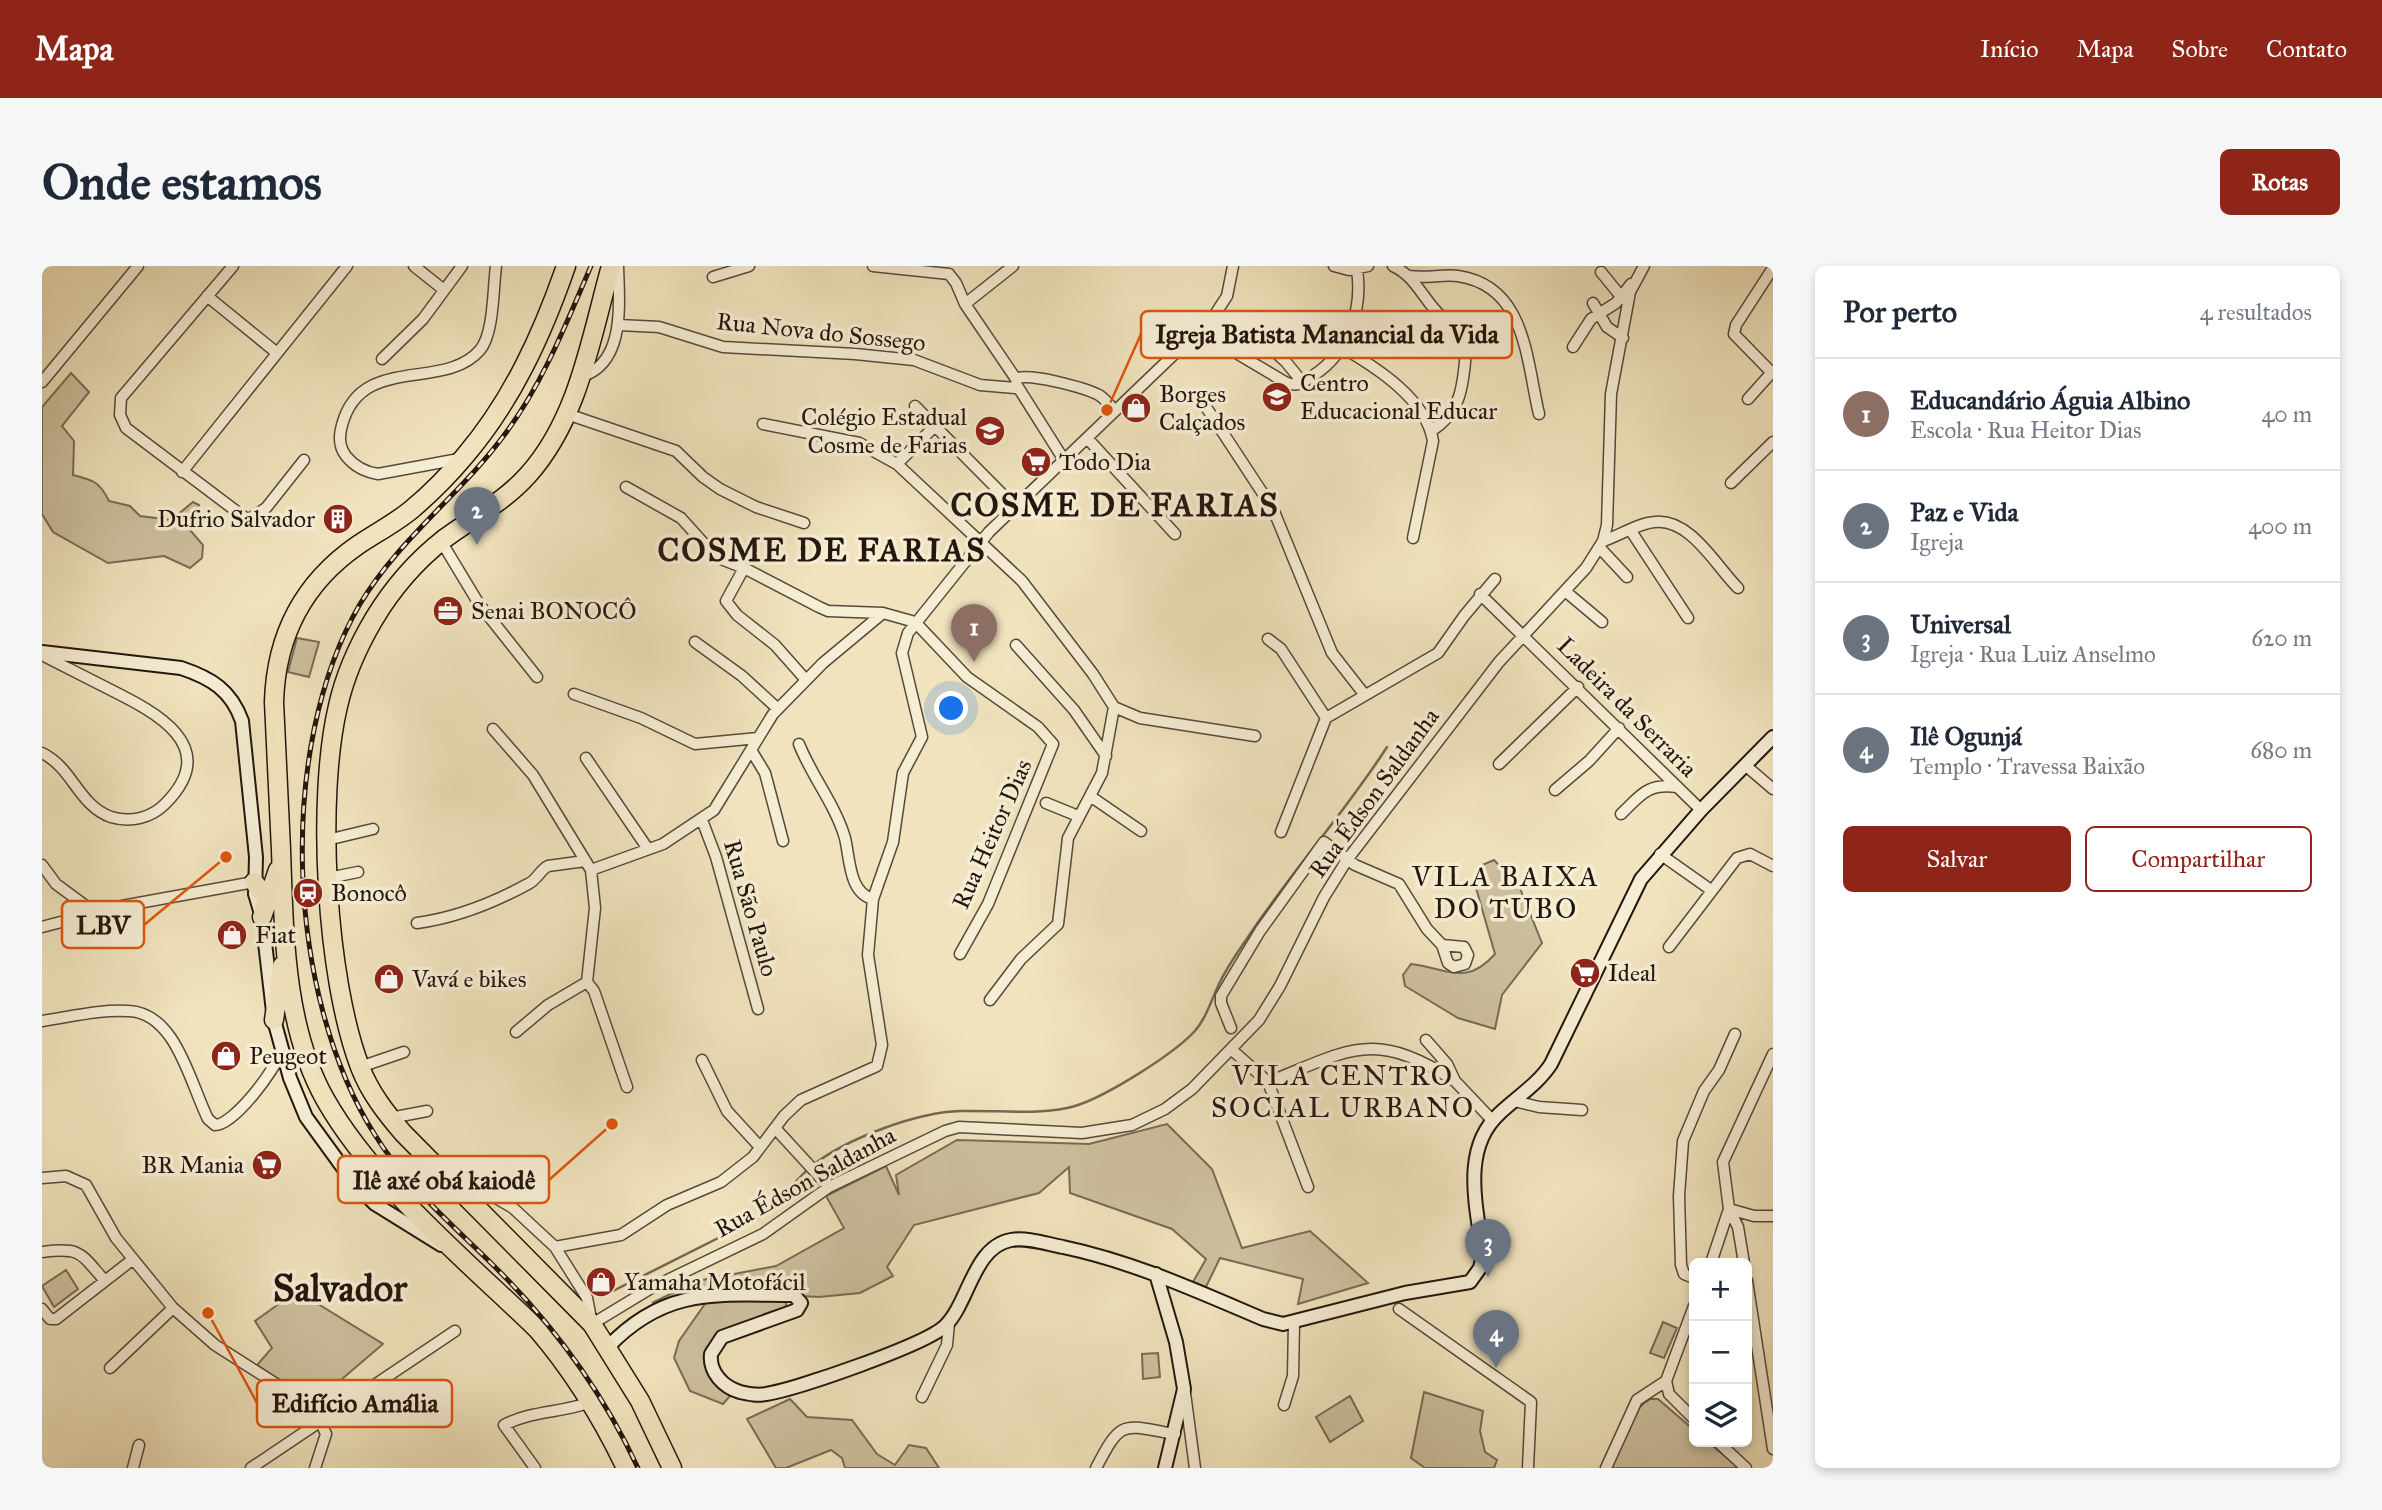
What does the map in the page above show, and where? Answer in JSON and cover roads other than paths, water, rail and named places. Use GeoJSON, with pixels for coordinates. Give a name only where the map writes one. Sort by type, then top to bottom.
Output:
{"type":"FeatureCollection","features":[{"type":"Feature","properties":{"kind":"highway"},"geometry":{"type":"LineString","coordinates":[[566,266],[547,317],[515,385],[463,458],[411,510],[358,545],[319,578],[305,595],[286,631],[278,658],[274,702],[281,860],[285,938],[300,1033],[325,1098],[368,1162],[544,1337],[591,1402],[626,1468]]}},
{"type":"Feature","properties":{"kind":"highway"},"geometry":{"type":"LineString","coordinates":[[611,266],[580,377],[567,414],[549,447],[527,476],[501,499],[441,541],[412,568],[387,600],[364,638],[348,672],[338,706],[331,746],[328,878],[342,999],[360,1067],[372,1093],[390,1118],[430,1161],[592,1324],[640,1401],[672,1468]]}},
{"type":"Feature","properties":{"kind":"highway"},"geometry":{"type":"LineString","coordinates":[[262,917],[281,860]]}},
{"type":"Feature","properties":{"kind":"highway"},"geometry":{"type":"LineString","coordinates":[[254,882],[261,891],[272,889]]}},
{"type":"Feature","properties":{"kind":"highway"},"geometry":{"type":"LineString","coordinates":[[274,1020],[285,938]]}},
{"type":"Feature","properties":{"kind":"street"},"geometry":{"type":"LineString","coordinates":[[42,382],[138,266]]}},
{"type":"Feature","properties":{"kind":"street"},"geometry":{"type":"LineString","coordinates":[[233,266],[121,398],[120,415],[125,428],[248,520],[266,508],[304,460]]}},
{"type":"Feature","properties":{"kind":"street"},"geometry":{"type":"LineString","coordinates":[[182,472],[347,266]]}},
{"type":"Feature","properties":{"kind":"street"},"geometry":{"type":"LineString","coordinates":[[414,266],[444,290]]}},
{"type":"Feature","properties":{"kind":"street"},"geometry":{"type":"LineString","coordinates":[[382,359],[424,319],[463,266]]}},
{"type":"Feature","properties":{"kind":"street"},"geometry":{"type":"LineString","coordinates":[[463,458],[378,474],[369,473],[347,457],[340,442],[340,431],[355,398],[373,385],[398,376],[460,364],[480,350],[489,334],[496,266]]}},
{"type":"Feature","properties":{"kind":"street"},"geometry":{"type":"LineString","coordinates":[[580,377],[593,373],[600,367],[619,325],[618,266]]}},
{"type":"Feature","properties":{"kind":"street"},"geometry":{"type":"LineString","coordinates":[[713,277],[749,266]]}},
{"type":"Feature","properties":{"kind":"street"},"geometry":{"type":"LineString","coordinates":[[874,266],[941,269],[953,278],[965,304],[1064,460]]}},
{"type":"Feature","properties":{"kind":"street"},"geometry":{"type":"LineString","coordinates":[[965,304],[1013,266]]}},
{"type":"Feature","properties":{"kind":"street"},"geometry":{"type":"LineString","coordinates":[[555,1247],[612,1237],[632,1230],[667,1205],[733,1175],[801,1101],[865,1074],[880,1062],[882,1045],[868,956],[873,899],[893,842],[903,773],[922,737],[902,653],[915,622],[938,597],[981,540],[1199,331],[1227,296],[1234,266]]}},
{"type":"Feature","properties":{"kind":"street"},"geometry":{"type":"LineString","coordinates":[[1199,331],[1291,385],[1303,383],[1326,368],[1343,348],[1359,294],[1363,268],[1334,266]]}},
{"type":"Feature","properties":{"kind":"street"},"geometry":{"type":"LineString","coordinates":[[1393,266],[1409,276],[1434,309],[1464,331],[1467,340],[1456,408],[1446,422],[1431,431]]}},
{"type":"Feature","properties":{"kind":"street"},"geometry":{"type":"LineString","coordinates":[[1602,545],[1607,525],[1609,409],[1623,338],[1624,301],[1644,266]]}},
{"type":"Feature","properties":{"kind":"street"},"geometry":{"type":"LineString","coordinates":[[1409,276],[1459,271],[1493,288],[1511,308],[1539,414]]}},
{"type":"Feature","properties":{"kind":"street"},"geometry":{"type":"LineString","coordinates":[[1748,399],[1773,373],[1738,342],[1734,334],[1736,325],[1771,271]]}},
{"type":"Feature","properties":{"kind":"street"},"geometry":{"type":"LineString","coordinates":[[1601,272],[1624,301]]}},
{"type":"Feature","properties":{"kind":"street"},"geometry":{"type":"LineString","coordinates":[[207,296],[277,353]]}},
{"type":"Feature","properties":{"kind":"street"},"geometry":{"type":"LineString","coordinates":[[1573,347],[1587,324],[1598,314],[1624,301]]}},
{"type":"Feature","properties":{"kind":"street"},"geometry":{"type":"LineString","coordinates":[[1592,303],[1612,331],[1623,338]]}},
{"type":"Feature","properties":{"kind":"street","name":"Rua Nova do Sossego"},"geometry":{"type":"LineString","coordinates":[[619,325],[659,327],[723,347],[914,360],[980,385],[1016,383],[1026,376],[1037,377],[1101,396],[1115,411]]}},
{"type":"Feature","properties":{"kind":"street"},"geometry":{"type":"LineString","coordinates":[[1266,344],[1286,362],[1303,383]]}},
{"type":"Feature","properties":{"kind":"street"},"geometry":{"type":"LineString","coordinates":[[1343,348],[1378,370],[1398,388],[1431,431],[1433,441],[1413,538]]}},
{"type":"Feature","properties":{"kind":"street"},"geometry":{"type":"LineString","coordinates":[[915,406],[1014,507]]}},
{"type":"Feature","properties":{"kind":"street"},"geometry":{"type":"LineString","coordinates":[[1206,407],[1273,509],[1332,653],[1364,694]]}},
{"type":"Feature","properties":{"kind":"street"},"geometry":{"type":"LineString","coordinates":[[567,414],[676,451],[720,489],[756,507],[804,523]]}},
{"type":"Feature","properties":{"kind":"street"},"geometry":{"type":"LineString","coordinates":[[762,424],[863,444],[897,464],[981,540],[1032,594],[1093,674],[1114,707],[1140,718],[1255,736]]}},
{"type":"Feature","properties":{"kind":"street"},"geometry":{"type":"LineString","coordinates":[[897,464],[935,426]]}},
{"type":"Feature","properties":{"kind":"street"},"geometry":{"type":"LineString","coordinates":[[1087,438],[1175,534]]}},
{"type":"Feature","properties":{"kind":"street"},"geometry":{"type":"LineString","coordinates":[[1731,484],[1773,442]]}},
{"type":"Feature","properties":{"kind":"street"},"geometry":{"type":"LineString","coordinates":[[626,487],[672,511],[716,557],[744,568],[828,611],[883,613],[915,622]]}},
{"type":"Feature","properties":{"kind":"street"},"geometry":{"type":"LineString","coordinates":[[1602,545],[1653,522],[1678,527],[1689,534],[1738,588]]}},
{"type":"Feature","properties":{"kind":"street"},"geometry":{"type":"LineString","coordinates":[[1631,531],[1688,618]]}},
{"type":"Feature","properties":{"kind":"street"},"geometry":{"type":"LineString","coordinates":[[441,541],[479,604],[537,677]]}},
{"type":"Feature","properties":{"kind":"street"},"geometry":{"type":"LineString","coordinates":[[1602,545],[1627,577]]}},
{"type":"Feature","properties":{"kind":"street","name":"Rua Édson Saldanha"},"geometry":{"type":"LineString","coordinates":[[592,1324],[653,1287],[762,1234],[829,1188],[959,1127],[1082,1133],[1132,1125],[1174,1102],[1232,1050],[1267,1010],[1324,897],[1347,860],[1524,633],[1565,591],[1602,545]]}},
{"type":"Feature","properties":{"kind":"street"},"geometry":{"type":"LineString","coordinates":[[744,568],[726,601],[737,615],[775,645],[806,680]]}},
{"type":"Feature","properties":{"kind":"street"},"geometry":{"type":"LineString","coordinates":[[1281,832],[1326,718],[1438,653],[1480,594],[1495,579]]}},
{"type":"Feature","properties":{"kind":"street"},"geometry":{"type":"LineString","coordinates":[[1565,591],[1602,622]]}},
{"type":"Feature","properties":{"kind":"street","name":"Ladeira da Serraria"},"geometry":{"type":"LineString","coordinates":[[1480,594],[1524,633],[1701,810]]}},
{"type":"Feature","properties":{"kind":"street"},"geometry":{"type":"LineString","coordinates":[[417,923],[452,916],[512,892],[535,880],[548,866],[588,866],[649,849],[702,820],[723,800],[758,738],[778,709],[806,680],[883,613]]}},
{"type":"Feature","properties":{"kind":"street","name":"Rua Heitor Dias"},"geometry":{"type":"LineString","coordinates":[[915,622],[967,677],[1038,727],[1052,744],[988,904],[960,954]]}},
{"type":"Feature","properties":{"kind":"street"},"geometry":{"type":"LineString","coordinates":[[1268,639],[1277,644],[1326,718]]}},
{"type":"Feature","properties":{"kind":"street"},"geometry":{"type":"LineString","coordinates":[[695,642],[742,676],[778,709]]}},
{"type":"Feature","properties":{"kind":"street"},"geometry":{"type":"LineString","coordinates":[[1016,645],[1074,710],[1106,756]]}},
{"type":"Feature","properties":{"kind":"street"},"geometry":{"type":"LineString","coordinates":[[42,653],[167,721],[184,746],[185,774],[173,795],[155,813],[123,820],[89,805],[61,766],[42,753]]}},
{"type":"Feature","properties":{"kind":"street"},"geometry":{"type":"LineString","coordinates":[[42,653],[181,668],[203,675],[221,686],[235,703],[242,721],[256,857],[254,882],[262,917],[274,1020],[290,1078],[317,1135],[366,1195],[397,1219],[466,1260]]}},
{"type":"Feature","properties":{"kind":"street"},"geometry":{"type":"LineString","coordinates":[[1499,764],[1578,687]]}},
{"type":"Feature","properties":{"kind":"street"},"geometry":{"type":"LineString","coordinates":[[573,694],[641,718],[687,742],[705,744],[758,738]]}},
{"type":"Feature","properties":{"kind":"street"},"geometry":{"type":"LineString","coordinates":[[990,1000],[1021,959],[1058,924],[1068,838],[1100,779],[1114,707]]}},
{"type":"Feature","properties":{"kind":"street"},"geometry":{"type":"LineString","coordinates":[[1555,790],[1589,761],[1619,728]]}},
{"type":"Feature","properties":{"kind":"street"},"geometry":{"type":"LineString","coordinates":[[493,729],[533,775],[588,866],[595,908],[587,982],[627,1087]]}},
{"type":"Feature","properties":{"kind":"street"},"geometry":{"type":"LineString","coordinates":[[608,1347],[635,1323],[665,1307],[692,1297],[719,1293],[794,1294],[801,1303],[797,1310],[722,1337],[715,1344],[710,1361],[721,1381],[735,1390],[764,1395],[933,1335],[949,1322],[982,1261],[1000,1244],[1012,1240],[1044,1243],[1110,1257],[1263,1319],[1294,1324],[1381,1299],[1470,1282],[1480,1268],[1483,1255],[1474,1161],[1481,1138],[1492,1120],[1551,1065],[1634,890],[1660,854],[1773,737]]}},
{"type":"Feature","properties":{"kind":"street"},"geometry":{"type":"LineString","coordinates":[[799,744],[838,820],[856,887],[863,897],[873,899]]}},
{"type":"Feature","properties":{"kind":"street"},"geometry":{"type":"LineString","coordinates":[[751,750],[765,773],[783,841]]}},
{"type":"Feature","properties":{"kind":"street"},"geometry":{"type":"LineString","coordinates":[[586,758],[649,849]]}},
{"type":"Feature","properties":{"kind":"street"},"geometry":{"type":"LineString","coordinates":[[1745,765],[1773,789]]}},
{"type":"Feature","properties":{"kind":"street"},"geometry":{"type":"LineString","coordinates":[[1621,814],[1650,788],[1661,785],[1677,788]]}},
{"type":"Feature","properties":{"kind":"street"},"geometry":{"type":"LineString","coordinates":[[1090,796],[1141,831]]}},
{"type":"Feature","properties":{"kind":"street"},"geometry":{"type":"LineString","coordinates":[[1046,803],[1078,816]]}},
{"type":"Feature","properties":{"kind":"street","name":"Rua São Paulo"},"geometry":{"type":"LineString","coordinates":[[702,820],[716,857],[758,1009]]}},
{"type":"Feature","properties":{"kind":"street"},"geometry":{"type":"LineString","coordinates":[[327,840],[373,829]]}},
{"type":"Feature","properties":{"kind":"street"},"geometry":{"type":"LineString","coordinates":[[1231,1028],[1221,996],[1260,931],[1324,842],[1347,860],[1399,884],[1427,929],[1442,945]]}},
{"type":"Feature","properties":{"kind":"street"},"geometry":{"type":"LineString","coordinates":[[1660,854],[1711,890]]}},
{"type":"Feature","properties":{"kind":"street"},"geometry":{"type":"LineString","coordinates":[[1669,947],[1711,890],[1742,855],[1758,856],[1773,866]]}},
{"type":"Feature","properties":{"kind":"street"},"geometry":{"type":"LineString","coordinates":[[42,865],[56,884],[94,912]]}},
{"type":"Feature","properties":{"kind":"street"},"geometry":{"type":"LineString","coordinates":[[328,878],[358,872]]}},
{"type":"Feature","properties":{"kind":"street"},"geometry":{"type":"LineString","coordinates":[[42,927],[94,912],[254,882]]}},
{"type":"Feature","properties":{"kind":"street"},"geometry":{"type":"LineString","coordinates":[[516,1032],[540,1011],[587,982]]}},
{"type":"Feature","properties":{"kind":"street"},"geometry":{"type":"LineString","coordinates":[[42,1021],[118,1011],[141,1012],[158,1021],[171,1036],[208,1119],[215,1125],[226,1122],[266,1080],[282,1051]]}},
{"type":"Feature","properties":{"kind":"street"},"geometry":{"type":"LineString","coordinates":[[1689,1276],[1684,1274],[1681,1265],[1679,1196],[1683,1141],[1704,1091],[1719,1070],[1735,1034]]}},
{"type":"Feature","properties":{"kind":"street"},"geometry":{"type":"LineString","coordinates":[[1426,1040],[1447,1064],[1455,1081]]}},
{"type":"Feature","properties":{"kind":"street"},"geometry":{"type":"LineString","coordinates":[[1268,1082],[1329,1057],[1366,1047],[1400,1055],[1436,1069],[1455,1081],[1492,1120]]}},
{"type":"Feature","properties":{"kind":"street"},"geometry":{"type":"LineString","coordinates":[[1232,1050],[1268,1082],[1308,1186]]}},
{"type":"Feature","properties":{"kind":"street"},"geometry":{"type":"LineString","coordinates":[[360,1067],[404,1052]]}},
{"type":"Feature","properties":{"kind":"street"},"geometry":{"type":"LineString","coordinates":[[1743,1258],[1738,1227],[1729,1209],[1724,1162],[1773,1054]]}},
{"type":"Feature","properties":{"kind":"street"},"geometry":{"type":"LineString","coordinates":[[702,1060],[727,1111],[760,1147]]}},
{"type":"Feature","properties":{"kind":"street"},"geometry":{"type":"LineString","coordinates":[[266,1080],[276,1074],[290,1078]]}},
{"type":"Feature","properties":{"kind":"street"},"geometry":{"type":"LineString","coordinates":[[1514,1101],[1539,1108],[1582,1110]]}},
{"type":"Feature","properties":{"kind":"street"},"geometry":{"type":"LineString","coordinates":[[390,1118],[427,1111]]}},
{"type":"Feature","properties":{"kind":"street"},"geometry":{"type":"LineString","coordinates":[[775,1128],[812,1165],[829,1188]]}},
{"type":"Feature","properties":{"kind":"street"},"geometry":{"type":"LineString","coordinates":[[430,1161],[513,1208],[555,1247],[587,1298],[592,1324]]}},
{"type":"Feature","properties":{"kind":"street"},"geometry":{"type":"LineString","coordinates":[[527,1175],[529,1163]]}},
{"type":"Feature","properties":{"kind":"street"},"geometry":{"type":"LineString","coordinates":[[42,1178],[66,1176],[86,1185],[132,1260],[173,1308],[215,1345],[305,1403],[322,1420],[326,1434],[315,1468]]}},
{"type":"Feature","properties":{"kind":"street"},"geometry":{"type":"LineString","coordinates":[[1729,1209],[1754,1216],[1773,1216]]}},
{"type":"Feature","properties":{"kind":"street"},"geometry":{"type":"LineString","coordinates":[[1712,1258],[1729,1209]]}},
{"type":"Feature","properties":{"kind":"street"},"geometry":{"type":"LineString","coordinates":[[42,1252],[65,1249],[78,1251],[106,1281]]}},
{"type":"Feature","properties":{"kind":"street"},"geometry":{"type":"LineString","coordinates":[[42,1308],[50,1319],[56,1319],[132,1260]]}},
{"type":"Feature","properties":{"kind":"street"},"geometry":{"type":"LineString","coordinates":[[1156,1274],[1176,1342],[1195,1468]]}},
{"type":"Feature","properties":{"kind":"street"},"geometry":{"type":"LineString","coordinates":[[110,1368],[173,1308]]}},
{"type":"Feature","properties":{"kind":"street"},"geometry":{"type":"LineString","coordinates":[[1399,1308],[1531,1402],[1528,1468]]}},
{"type":"Feature","properties":{"kind":"street"},"geometry":{"type":"LineString","coordinates":[[1752,1313],[1773,1449]]}},
{"type":"Feature","properties":{"kind":"street"},"geometry":{"type":"LineString","coordinates":[[1689,1319],[1666,1381],[1669,1394],[1689,1414]]}},
{"type":"Feature","properties":{"kind":"street"},"geometry":{"type":"LineString","coordinates":[[922,1397],[947,1345],[949,1322]]}},
{"type":"Feature","properties":{"kind":"street"},"geometry":{"type":"LineString","coordinates":[[1284,1405],[1293,1376],[1294,1324]]}},
{"type":"Feature","properties":{"kind":"street"},"geometry":{"type":"LineString","coordinates":[[251,1468],[455,1331]]}},
{"type":"Feature","properties":{"kind":"street"},"geometry":{"type":"LineString","coordinates":[[1606,1468],[1637,1400],[1666,1381]]}},
{"type":"Feature","properties":{"kind":"street"},"geometry":{"type":"LineString","coordinates":[[1165,1468],[1184,1389]]}},
{"type":"Feature","properties":{"kind":"street"},"geometry":{"type":"LineString","coordinates":[[535,1468],[504,1424],[525,1414],[564,1411],[591,1402]]}},
{"type":"Feature","properties":{"kind":"street"},"geometry":{"type":"LineString","coordinates":[[1097,1468],[1111,1441],[1123,1428],[1133,1426],[1175,1434]]}},
{"type":"Feature","properties":{"kind":"street"},"geometry":{"type":"LineString","coordinates":[[133,1468],[139,1445]]}},
{"type":"Feature","properties":{"kind":"street"},"geometry":{"type":"LineString","coordinates":[[1723,1447],[1746,1468]]}},
{"type":"Feature","properties":{"kind":"waterway"},"geometry":{"type":"LineString","coordinates":[[813,1165],[864,1136],[924,1116],[961,1111],[1041,1111],[1081,1104],[1134,1076],[1169,1053],[1199,1026],[1239,950],[1387,747]]}},
{"type":"Feature","properties":{"kind":"waterway"},"geometry":{"type":"LineString","coordinates":[[603,1296],[762,1216],[808,1169]]}},
{"type":"Feature","properties":{"kind":"railway"},"geometry":{"type":"LineString","coordinates":[[591,266],[553,353],[519,415],[488,456],[393,558],[360,604],[333,662],[314,728],[304,798],[303,871],[309,943],[323,1013],[345,1078],[375,1135],[403,1174],[523,1296],[561,1341],[595,1390],[638,1468]]}},
{"type":"Feature","properties":{"kind":"place","name":"Centro Educacional Educar"},"geometry":{"type":"Point","coordinates":[1277,397]}},
{"type":"Feature","properties":{"kind":"place","name":"Borges Calçados"},"geometry":{"type":"Point","coordinates":[1136,408]}},
{"type":"Feature","properties":{"kind":"place","name":"Igreja Batista Manancial da Vida"},"geometry":{"type":"Point","coordinates":[1107,410]}},
{"type":"Feature","properties":{"kind":"place","name":"Colégio Estadual Cosme de Farias"},"geometry":{"type":"Point","coordinates":[990,431]}},
{"type":"Feature","properties":{"kind":"place","name":"Todo Dia"},"geometry":{"type":"Point","coordinates":[1036,462]}},
{"type":"Feature","properties":{"kind":"place","name":"Dufrio Salvador"},"geometry":{"type":"Point","coordinates":[338,519]}},
{"type":"Feature","properties":{"kind":"place","name":"Paz e Vida"},"geometry":{"type":"Point","coordinates":[477,545]}},
{"type":"Feature","properties":{"kind":"place","name":"Senai BONOCÔ"},"geometry":{"type":"Point","coordinates":[448,611]}},
{"type":"Feature","properties":{"kind":"place","name":"Educandário Águia Albino"},"geometry":{"type":"Point","coordinates":[974,662]}},
{"type":"Feature","properties":{"kind":"place","name":"LBV"},"geometry":{"type":"Point","coordinates":[226,857]}},
{"type":"Feature","properties":{"kind":"place","name":"Bonocô"},"geometry":{"type":"Point","coordinates":[308,893]}},
{"type":"Feature","properties":{"kind":"place","name":"Fiat"},"geometry":{"type":"Point","coordinates":[232,935]}},
{"type":"Feature","properties":{"kind":"place","name":"Ideal"},"geometry":{"type":"Point","coordinates":[1585,973]}},
{"type":"Feature","properties":{"kind":"place","name":"Vavá e bikes"},"geometry":{"type":"Point","coordinates":[389,979]}},
{"type":"Feature","properties":{"kind":"place","name":"Peugeot"},"geometry":{"type":"Point","coordinates":[226,1056]}},
{"type":"Feature","properties":{"kind":"place","name":"Ilê axé obá kaiodê"},"geometry":{"type":"Point","coordinates":[612,1124]}},
{"type":"Feature","properties":{"kind":"place","name":"BR Mania"},"geometry":{"type":"Point","coordinates":[267,1165]}},
{"type":"Feature","properties":{"kind":"place","name":"Universal"},"geometry":{"type":"Point","coordinates":[1488,1277]}},
{"type":"Feature","properties":{"kind":"place","name":"Yamaha Motofácil"},"geometry":{"type":"Point","coordinates":[601,1282]}},
{"type":"Feature","properties":{"kind":"place","name":"Edifício Amália"},"geometry":{"type":"Point","coordinates":[208,1313]}},
{"type":"Feature","properties":{"kind":"place","name":"Ilê Ogunjá"},"geometry":{"type":"Point","coordinates":[1496,1368]}},
{"type":"Feature","properties":{"kind":"district","name":"COSME DE FARIAS"},"geometry":{"type":"Point","coordinates":[1115,505]}},
{"type":"Feature","properties":{"kind":"district","name":"COSME DE FARIAS"},"geometry":{"type":"Point","coordinates":[822,550]}},
{"type":"Feature","properties":{"kind":"district","name":"VILA BAIXA DO TUBO"},"geometry":{"type":"Point","coordinates":[1506,892]}},
{"type":"Feature","properties":{"kind":"district","name":"VILA CENTRO SOCIAL URBANO"},"geometry":{"type":"Point","coordinates":[1343,1091]}},
{"type":"Feature","properties":{"kind":"district","name":"Salvador"},"geometry":{"type":"Point","coordinates":[340,1288]}}]}
